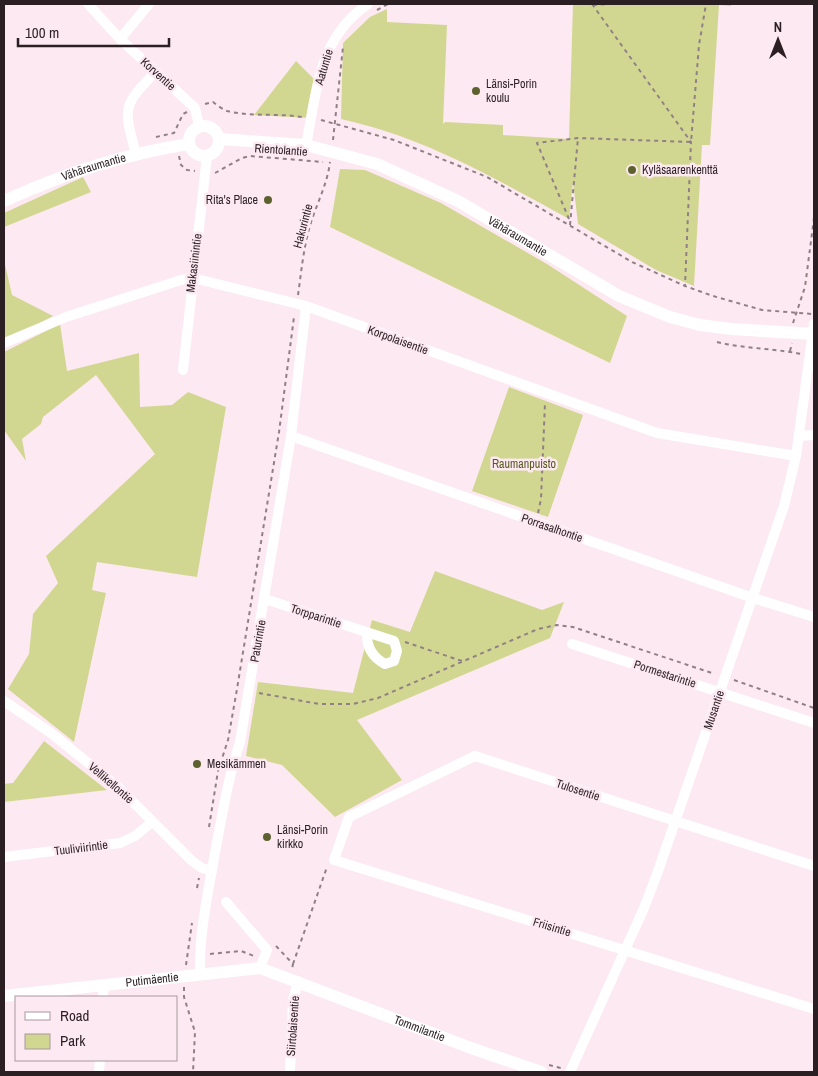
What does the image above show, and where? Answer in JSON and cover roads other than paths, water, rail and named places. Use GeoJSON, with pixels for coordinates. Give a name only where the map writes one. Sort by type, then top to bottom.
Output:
{"type":"FeatureCollection","features":[{"type":"Feature","properties":{"kind":"main road"},"geometry":{"type":"LineString","coordinates":[[200,126],[213,128],[219,139],[216,150],[207,156],[195,154],[183,145],[190,133],[200,126]]}},
{"type":"Feature","properties":{"kind":"main road","name":"Vähäraumantie"},"geometry":{"type":"LineString","coordinates":[[219,139],[306,146],[331,157],[377,164],[458,201],[572,269],[640,306],[670,317],[700,325],[731,329],[792,332],[814,330]]}},
{"type":"Feature","properties":{"kind":"main road","name":"Vähäraumantie"},"geometry":{"type":"LineString","coordinates":[[4,202],[61,178],[136,154],[183,145]]}},
{"type":"Feature","properties":{"kind":"main road","name":"Putimäentie"},"geometry":{"type":"LineString","coordinates":[[4,996],[104,991],[184,975],[260,968],[298,981]]}},
{"type":"Feature","properties":{"kind":"main road","name":"Tommilantie"},"geometry":{"type":"LineString","coordinates":[[298,981],[470,1048],[541,1072]]}},
{"type":"Feature","properties":{"kind":"street","name":"Korventie"},"geometry":{"type":"LineString","coordinates":[[88,4],[120,39],[195,108],[200,126]]}},
{"type":"Feature","properties":{"kind":"street"},"geometry":{"type":"LineString","coordinates":[[120,39],[150,4]]}},
{"type":"Feature","properties":{"kind":"street","name":"Aatuntie"},"geometry":{"type":"LineString","coordinates":[[306,146],[318,83],[328,50],[344,24],[358,11],[372,7]]}},
{"type":"Feature","properties":{"kind":"street"},"geometry":{"type":"LineString","coordinates":[[136,154],[128,124],[129,106],[138,90],[156,72]]}},
{"type":"Feature","properties":{"kind":"street","name":"Makasiinintie"},"geometry":{"type":"LineString","coordinates":[[183,370],[207,156]]}},
{"type":"Feature","properties":{"kind":"street","name":"Korpolaisentie"},"geometry":{"type":"LineString","coordinates":[[4,343],[66,317],[192,278],[296,300],[306,306],[657,433],[796,456]]}},
{"type":"Feature","properties":{"kind":"street","name":"Paturintie"},"geometry":{"type":"LineString","coordinates":[[200,973],[207,869],[230,774],[240,742],[249,691],[291,436],[306,306]]}},
{"type":"Feature","properties":{"kind":"street","name":"Musantie"},"geometry":{"type":"LineString","coordinates":[[570,1072],[644,908],[726,678],[784,506],[796,456],[814,330]]}},
{"type":"Feature","properties":{"kind":"street"},"geometry":{"type":"LineString","coordinates":[[798,436],[814,435]]}},
{"type":"Feature","properties":{"kind":"street","name":"Porrasalhontie"},"geometry":{"type":"LineString","coordinates":[[291,436],[753,598],[814,617]]}},
{"type":"Feature","properties":{"kind":"street","name":"Torpparintie"},"geometry":{"type":"LineString","coordinates":[[265,599],[367,632],[394,641],[397,651],[394,661],[385,664],[374,658],[366,639],[367,632]]}},
{"type":"Feature","properties":{"kind":"street","name":"Pormestarintie"},"geometry":{"type":"LineString","coordinates":[[572,644],[814,723]]}},
{"type":"Feature","properties":{"kind":"street","name":"Vellikellontie"},"geometry":{"type":"LineString","coordinates":[[4,701],[51,734],[118,787],[192,862],[207,869]]}},
{"type":"Feature","properties":{"kind":"street","name":"Tulosentie"},"geometry":{"type":"LineString","coordinates":[[334,860],[349,817],[475,756],[814,866]]}},
{"type":"Feature","properties":{"kind":"street","name":"Tuuliviirintie"},"geometry":{"type":"LineString","coordinates":[[4,857],[120,843],[136,836],[152,822]]}},
{"type":"Feature","properties":{"kind":"street","name":"Friisintie"},"geometry":{"type":"LineString","coordinates":[[334,860],[814,1008]]}},
{"type":"Feature","properties":{"kind":"street"},"geometry":{"type":"LineString","coordinates":[[226,902],[267,950],[260,968]]}},
{"type":"Feature","properties":{"kind":"street","name":"Siirtolaisentie"},"geometry":{"type":"LineString","coordinates":[[290,1072],[293,1000],[298,981]]}},
{"type":"Feature","properties":{"kind":"place","name":"Länsi-Porin koulu"},"geometry":{"type":"Point","coordinates":[476,91]}},
{"type":"Feature","properties":{"kind":"place","name":"Kyläsaarenkenttä"},"geometry":{"type":"Point","coordinates":[632,170]}},
{"type":"Feature","properties":{"kind":"place","name":"Rita's Place"},"geometry":{"type":"Point","coordinates":[268,200]}},
{"type":"Feature","properties":{"kind":"place","name":"Mesikämmen"},"geometry":{"type":"Point","coordinates":[197,764]}},
{"type":"Feature","properties":{"kind":"place","name":"Länsi-Porin kirkko"},"geometry":{"type":"Point","coordinates":[267,837]}},
{"type":"Feature","properties":{"kind":"park label","name":"Raumanpuisto"},"geometry":{"type":"Point","coordinates":[524,464]}}]}
